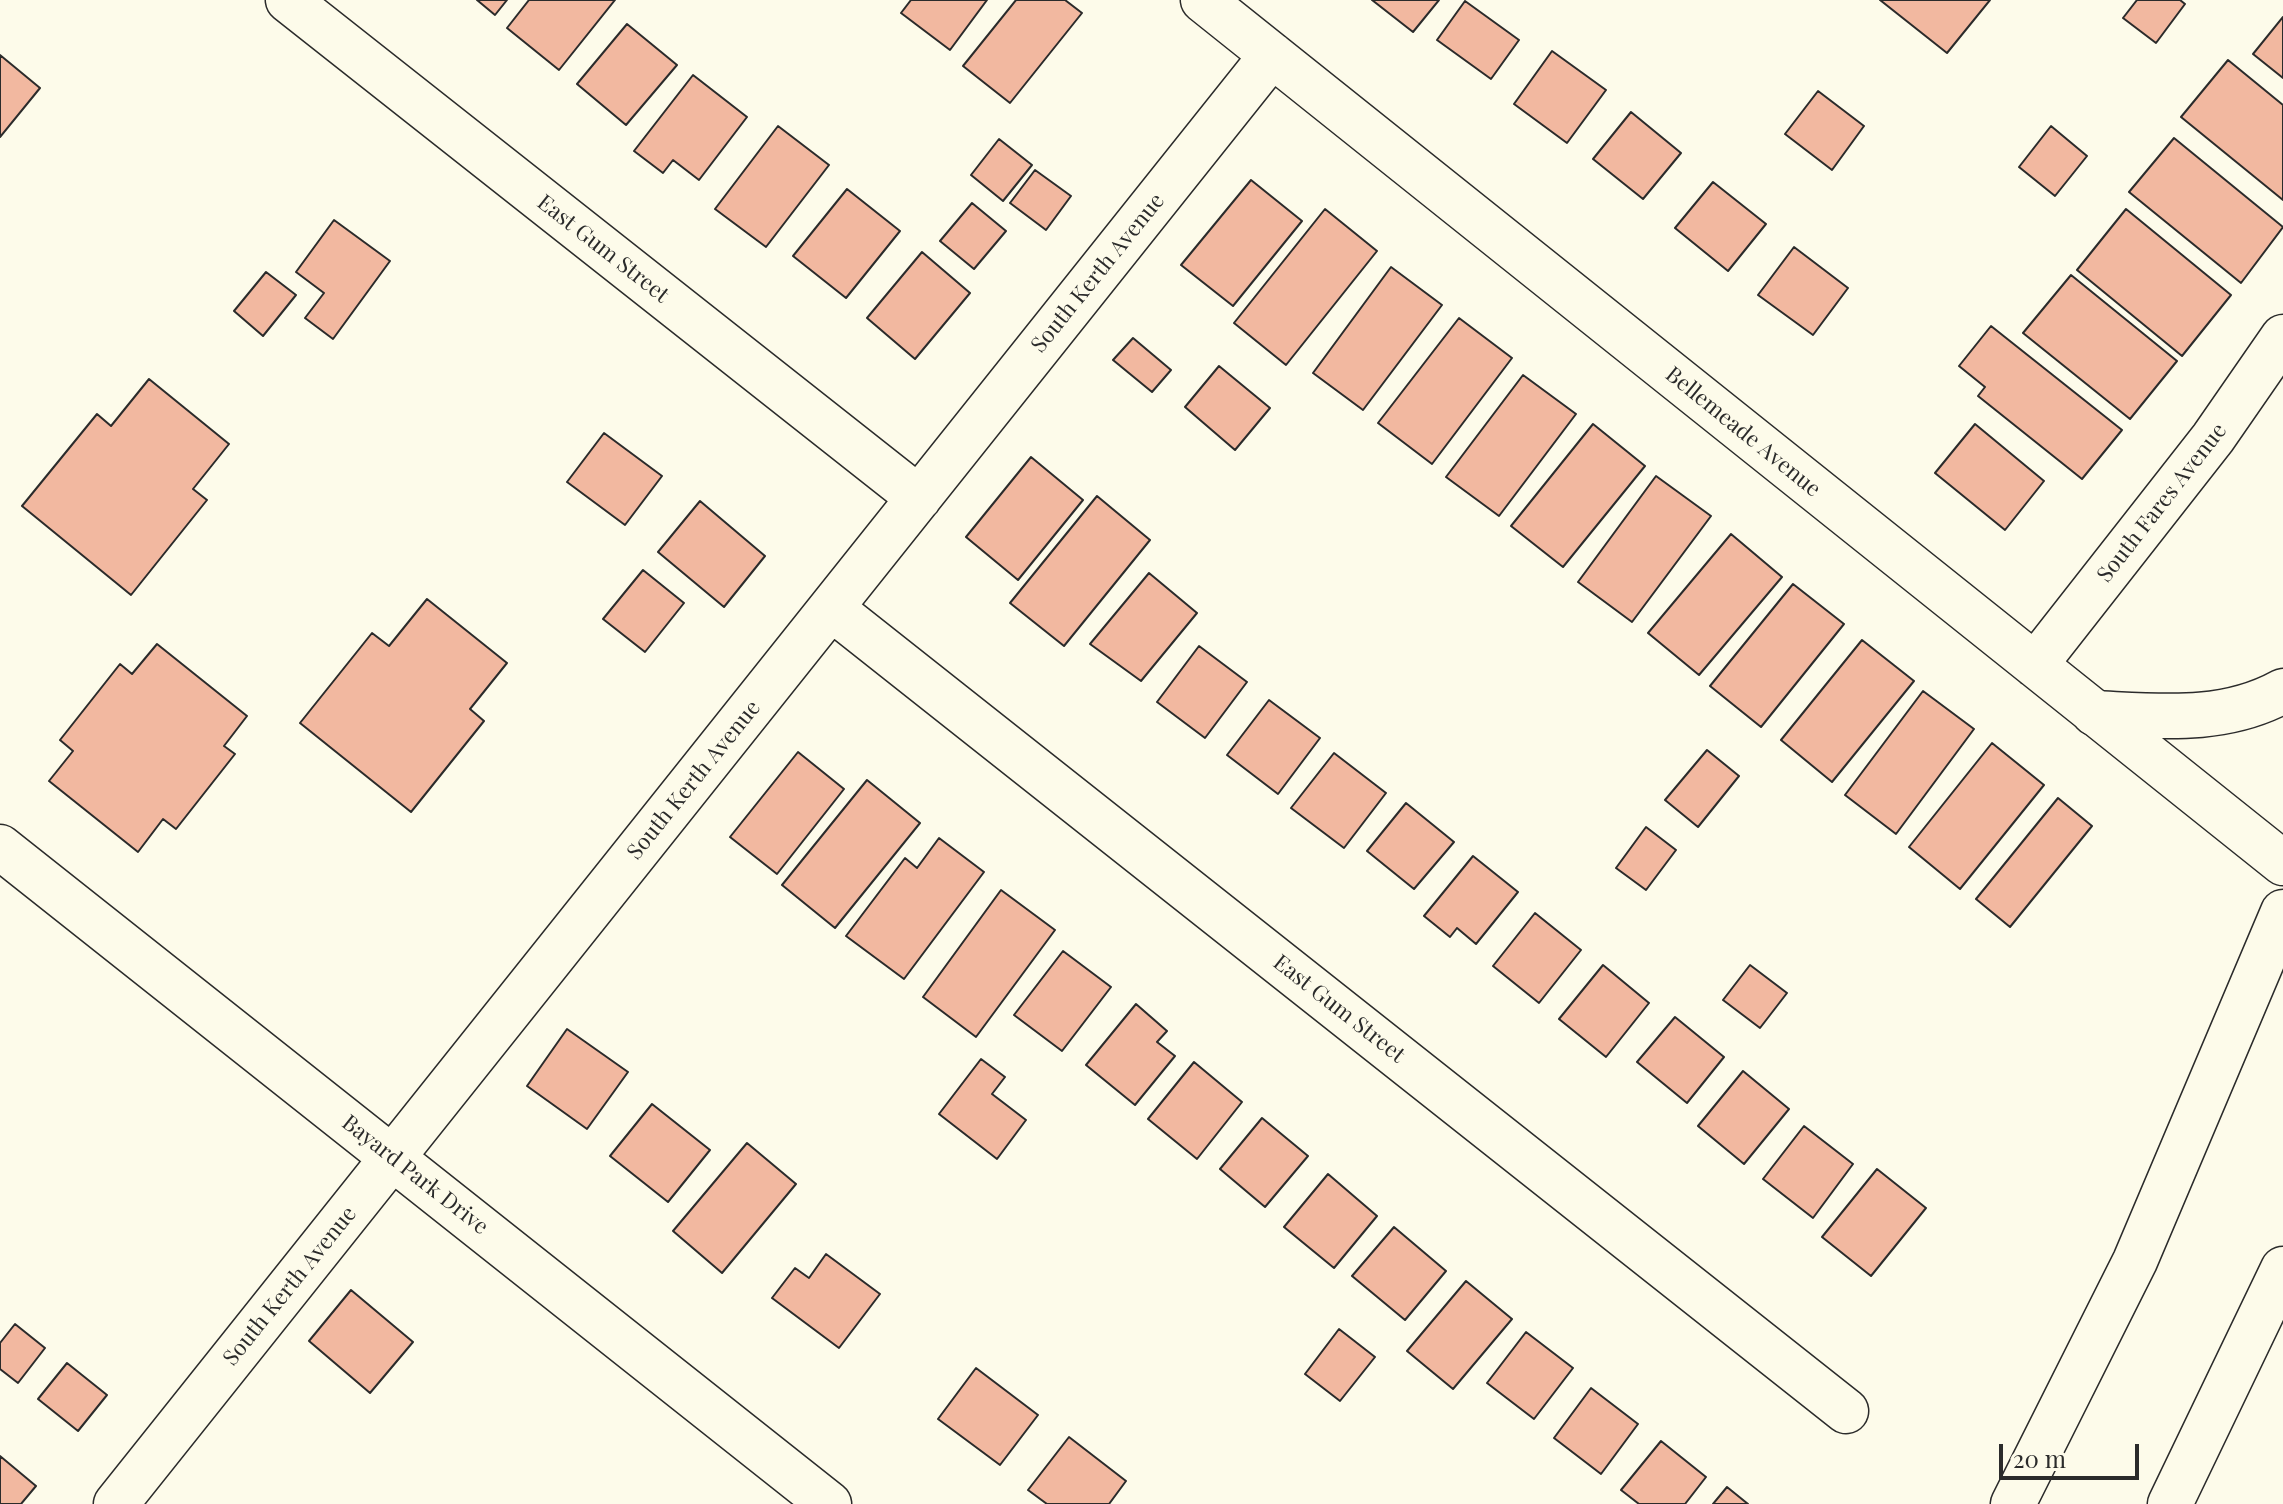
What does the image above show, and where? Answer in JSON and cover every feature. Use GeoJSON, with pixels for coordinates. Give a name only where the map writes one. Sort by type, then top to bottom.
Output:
{"type":"FeatureCollection","features":[{"type":"Feature","properties":{"kind":"main road","name":"East Gum Street"},"geometry":{"type":"LineString","coordinates":[[288,0],[919,498]]}},
{"type":"Feature","properties":{"kind":"main road","name":"Bellemeade Avenue"},"geometry":{"type":"LineString","coordinates":[[1203,0],[2283,863]]}},
{"type":"Feature","properties":{"kind":"main road","name":"South Kerth Avenue"},"geometry":{"type":"LineString","coordinates":[[116,1504],[1272,55]]}},
{"type":"Feature","properties":{"kind":"main road","name":"South Fares Avenue"},"geometry":{"type":"LineString","coordinates":[[2035,665],[2213,438],[2283,337]]}},
{"type":"Feature","properties":{"kind":"main road","name":"East Gum Street"},"geometry":{"type":"LineString","coordinates":[[831,608],[1846,1411]]}},
{"type":"Feature","properties":{"kind":"main road"},"geometry":{"type":"LineString","coordinates":[[2094,713],[2185,718],[2216,714],[2283,691]]}},
{"type":"Feature","properties":{"kind":"main road","name":"Bayard Park Drive"},"geometry":{"type":"LineString","coordinates":[[0,847],[829,1504]]}},
{"type":"Feature","properties":{"kind":"main road"},"geometry":{"type":"LineString","coordinates":[[2013,1504],[2135,1261],[2283,912]]}},
{"type":"Feature","properties":{"kind":"main road"},"geometry":{"type":"LineString","coordinates":[[2170,1504],[2283,1269]]}},
{"type":"Feature","properties":{"kind":"building"},"geometry":{"type":"Polygon","coordinates":[[[477,0],[507,0],[495,15],[477,0]]]}},
{"type":"Feature","properties":{"kind":"building"},"geometry":{"type":"Polygon","coordinates":[[[529,0],[615,0],[559,70],[507,28],[529,0]]]}},
{"type":"Feature","properties":{"kind":"building"},"geometry":{"type":"Polygon","coordinates":[[[911,0],[987,0],[950,50],[901,13],[911,0]]]}},
{"type":"Feature","properties":{"kind":"building"},"geometry":{"type":"Polygon","coordinates":[[[1016,0],[1065,0],[1082,13],[1010,103],[963,66],[1016,0]]]}},
{"type":"Feature","properties":{"kind":"building"},"geometry":{"type":"Polygon","coordinates":[[[1372,0],[1439,0],[1413,32],[1372,0]]]}},
{"type":"Feature","properties":{"kind":"building"},"geometry":{"type":"Polygon","coordinates":[[[1880,0],[1990,0],[1947,53],[1880,0]]]}},
{"type":"Feature","properties":{"kind":"building"},"geometry":{"type":"Polygon","coordinates":[[[2137,0],[2180,0],[2185,4],[2156,43],[2123,18],[2137,0]]]}},
{"type":"Feature","properties":{"kind":"building"},"geometry":{"type":"Polygon","coordinates":[[[1465,1],[1519,40],[1491,79],[1437,40],[1465,1]]]}},
{"type":"Feature","properties":{"kind":"building"},"geometry":{"type":"Polygon","coordinates":[[[2283,17],[2283,78],[2253,54],[2283,17]]]}},
{"type":"Feature","properties":{"kind":"building"},"geometry":{"type":"Polygon","coordinates":[[[627,24],[677,65],[626,125],[577,84],[627,24]]]}},
{"type":"Feature","properties":{"kind":"building"},"geometry":{"type":"Polygon","coordinates":[[[1552,51],[1606,90],[1567,143],[1514,104],[1552,51]]]}},
{"type":"Feature","properties":{"kind":"building"},"geometry":{"type":"Polygon","coordinates":[[[0,55],[40,88],[0,137],[0,55]]]}},
{"type":"Feature","properties":{"kind":"building"},"geometry":{"type":"Polygon","coordinates":[[[2228,60],[2283,105],[2283,200],[2181,117],[2228,60]]]}},
{"type":"Feature","properties":{"kind":"building"},"geometry":{"type":"Polygon","coordinates":[[[693,75],[747,117],[699,180],[673,160],[663,173],[634,151],[693,75]]]}},
{"type":"Feature","properties":{"kind":"building"},"geometry":{"type":"Polygon","coordinates":[[[1818,91],[1864,126],[1832,170],[1785,134],[1818,91]]]}},
{"type":"Feature","properties":{"kind":"building"},"geometry":{"type":"Polygon","coordinates":[[[1631,112],[1681,153],[1643,199],[1593,159],[1631,112]]]}},
{"type":"Feature","properties":{"kind":"building"},"geometry":{"type":"Polygon","coordinates":[[[778,126],[829,165],[766,247],[715,209],[778,126]]]}},
{"type":"Feature","properties":{"kind":"building"},"geometry":{"type":"Polygon","coordinates":[[[2051,126],[2087,156],[2055,196],[2019,167],[2051,126]]]}},
{"type":"Feature","properties":{"kind":"building"},"geometry":{"type":"Polygon","coordinates":[[[2174,138],[2283,227],[2241,283],[2129,192],[2174,138]]]}},
{"type":"Feature","properties":{"kind":"building"},"geometry":{"type":"Polygon","coordinates":[[[999,139],[1032,165],[1003,201],[971,175],[999,139]]]}},
{"type":"Feature","properties":{"kind":"building"},"geometry":{"type":"Polygon","coordinates":[[[1035,170],[1071,196],[1046,230],[1010,203],[1035,170]]]}},
{"type":"Feature","properties":{"kind":"building"},"geometry":{"type":"Polygon","coordinates":[[[1251,180],[1302,221],[1233,306],[1181,265],[1251,180]]]}},
{"type":"Feature","properties":{"kind":"building"},"geometry":{"type":"Polygon","coordinates":[[[1713,182],[1766,224],[1728,271],[1675,228],[1713,182]]]}},
{"type":"Feature","properties":{"kind":"building"},"geometry":{"type":"Polygon","coordinates":[[[847,189],[900,231],[846,298],[793,256],[847,189]]]}},
{"type":"Feature","properties":{"kind":"building"},"geometry":{"type":"Polygon","coordinates":[[[972,203],[1006,231],[974,269],[940,241],[972,203]]]}},
{"type":"Feature","properties":{"kind":"building"},"geometry":{"type":"Polygon","coordinates":[[[1325,209],[1377,251],[1286,365],[1234,323],[1325,209]]]}},
{"type":"Feature","properties":{"kind":"building"},"geometry":{"type":"Polygon","coordinates":[[[2126,209],[2231,295],[2182,356],[2077,270],[2126,209]]]}},
{"type":"Feature","properties":{"kind":"building"},"geometry":{"type":"Polygon","coordinates":[[[334,220],[390,261],[333,339],[305,318],[324,293],[296,272],[334,220]]]}},
{"type":"Feature","properties":{"kind":"building"},"geometry":{"type":"Polygon","coordinates":[[[1794,247],[1848,288],[1813,335],[1758,295],[1794,247]]]}},
{"type":"Feature","properties":{"kind":"building"},"geometry":{"type":"Polygon","coordinates":[[[922,252],[970,293],[915,359],[867,318],[922,252]]]}},
{"type":"Feature","properties":{"kind":"building"},"geometry":{"type":"Polygon","coordinates":[[[1391,267],[1442,305],[1363,410],[1313,373],[1391,267]]]}},
{"type":"Feature","properties":{"kind":"building"},"geometry":{"type":"Polygon","coordinates":[[[266,272],[296,295],[263,336],[234,311],[266,272]]]}},
{"type":"Feature","properties":{"kind":"building"},"geometry":{"type":"Polygon","coordinates":[[[2071,275],[2177,361],[2130,419],[2023,333],[2071,275]]]}},
{"type":"Feature","properties":{"kind":"building"},"geometry":{"type":"Polygon","coordinates":[[[1459,318],[1512,358],[1432,464],[1378,423],[1459,318]]]}},
{"type":"Feature","properties":{"kind":"building"},"geometry":{"type":"Polygon","coordinates":[[[1991,326],[2122,430],[2082,479],[1978,396],[1985,387],[1959,366],[1991,326]]]}},
{"type":"Feature","properties":{"kind":"building"},"geometry":{"type":"Polygon","coordinates":[[[1133,338],[1171,370],[1152,392],[1113,360],[1133,338]]]}},
{"type":"Feature","properties":{"kind":"building"},"geometry":{"type":"Polygon","coordinates":[[[1219,366],[1270,408],[1235,450],[1185,407],[1219,366]]]}},
{"type":"Feature","properties":{"kind":"building"},"geometry":{"type":"Polygon","coordinates":[[[1523,375],[1576,414],[1499,516],[1446,477],[1523,375]]]}},
{"type":"Feature","properties":{"kind":"building"},"geometry":{"type":"Polygon","coordinates":[[[149,379],[229,444],[193,489],[207,500],[131,595],[22,506],[97,414],[111,426],[149,379]]]}},
{"type":"Feature","properties":{"kind":"building"},"geometry":{"type":"Polygon","coordinates":[[[1593,424],[1645,466],[1563,567],[1511,526],[1593,424]]]}},
{"type":"Feature","properties":{"kind":"building"},"geometry":{"type":"Polygon","coordinates":[[[1975,424],[2044,481],[2005,530],[1935,473],[1975,424]]]}},
{"type":"Feature","properties":{"kind":"building"},"geometry":{"type":"Polygon","coordinates":[[[604,433],[662,476],[625,525],[567,482],[604,433]]]}},
{"type":"Feature","properties":{"kind":"building"},"geometry":{"type":"Polygon","coordinates":[[[1031,457],[1083,500],[1018,580],[966,537],[1031,457]]]}},
{"type":"Feature","properties":{"kind":"building"},"geometry":{"type":"Polygon","coordinates":[[[1656,476],[1711,516],[1632,622],[1578,582],[1656,476]]]}},
{"type":"Feature","properties":{"kind":"building"},"geometry":{"type":"Polygon","coordinates":[[[1097,496],[1150,540],[1064,646],[1010,603],[1097,496]]]}},
{"type":"Feature","properties":{"kind":"building"},"geometry":{"type":"Polygon","coordinates":[[[700,501],[765,556],[724,607],[658,552],[700,501]]]}},
{"type":"Feature","properties":{"kind":"building"},"geometry":{"type":"Polygon","coordinates":[[[1731,534],[1782,577],[1699,675],[1648,633],[1731,534]]]}},
{"type":"Feature","properties":{"kind":"building"},"geometry":{"type":"Polygon","coordinates":[[[643,570],[684,603],[645,652],[603,619],[643,570]]]}},
{"type":"Feature","properties":{"kind":"building"},"geometry":{"type":"Polygon","coordinates":[[[1149,573],[1197,613],[1141,681],[1090,644],[1149,573]]]}},
{"type":"Feature","properties":{"kind":"building"},"geometry":{"type":"Polygon","coordinates":[[[1793,584],[1844,624],[1761,727],[1710,686],[1793,584]]]}},
{"type":"Feature","properties":{"kind":"building"},"geometry":{"type":"Polygon","coordinates":[[[427,599],[507,663],[470,709],[484,721],[411,812],[300,723],[372,633],[389,646],[427,599]]]}},
{"type":"Feature","properties":{"kind":"building"},"geometry":{"type":"Polygon","coordinates":[[[1862,640],[1914,681],[1832,782],[1781,740],[1862,640]]]}},
{"type":"Feature","properties":{"kind":"building"},"geometry":{"type":"Polygon","coordinates":[[[157,644],[247,716],[224,746],[235,754],[176,829],[163,819],[138,852],[49,781],[73,751],[60,740],[120,664],[132,674],[157,644]]]}},
{"type":"Feature","properties":{"kind":"building"},"geometry":{"type":"Polygon","coordinates":[[[1199,646],[1247,682],[1205,738],[1157,702],[1199,646]]]}},
{"type":"Feature","properties":{"kind":"building"},"geometry":{"type":"Polygon","coordinates":[[[1923,691],[1974,729],[1896,834],[1845,795],[1923,691]]]}},
{"type":"Feature","properties":{"kind":"building"},"geometry":{"type":"Polygon","coordinates":[[[1269,700],[1320,738],[1278,794],[1227,755],[1269,700]]]}},
{"type":"Feature","properties":{"kind":"building"},"geometry":{"type":"Polygon","coordinates":[[[1992,743],[2044,785],[1960,889],[1909,847],[1992,743]]]}},
{"type":"Feature","properties":{"kind":"building"},"geometry":{"type":"Polygon","coordinates":[[[1707,750],[1739,776],[1698,827],[1665,800],[1707,750]]]}},
{"type":"Feature","properties":{"kind":"building"},"geometry":{"type":"Polygon","coordinates":[[[798,752],[844,789],[777,874],[730,837],[798,752]]]}},
{"type":"Feature","properties":{"kind":"building"},"geometry":{"type":"Polygon","coordinates":[[[1334,753],[1386,793],[1344,848],[1291,808],[1334,753]]]}},
{"type":"Feature","properties":{"kind":"building"},"geometry":{"type":"Polygon","coordinates":[[[867,780],[920,823],[835,928],[782,885],[867,780]]]}},
{"type":"Feature","properties":{"kind":"building"},"geometry":{"type":"Polygon","coordinates":[[[2058,798],[2092,826],[2010,927],[1976,899],[2058,798]]]}},
{"type":"Feature","properties":{"kind":"building"},"geometry":{"type":"Polygon","coordinates":[[[1406,803],[1454,842],[1414,889],[1367,851],[1406,803]]]}},
{"type":"Feature","properties":{"kind":"building"},"geometry":{"type":"Polygon","coordinates":[[[1646,827],[1676,850],[1646,890],[1616,868],[1646,827]]]}},
{"type":"Feature","properties":{"kind":"building"},"geometry":{"type":"Polygon","coordinates":[[[939,838],[984,872],[904,979],[846,936],[905,858],[917,868],[939,838]]]}},
{"type":"Feature","properties":{"kind":"building"},"geometry":{"type":"Polygon","coordinates":[[[1473,856],[1518,892],[1476,944],[1457,928],[1450,937],[1424,916],[1473,856]]]}},
{"type":"Feature","properties":{"kind":"building"},"geometry":{"type":"Polygon","coordinates":[[[1001,890],[1055,930],[976,1037],[923,997],[1001,890]]]}},
{"type":"Feature","properties":{"kind":"building"},"geometry":{"type":"Polygon","coordinates":[[[1535,913],[1581,950],[1539,1003],[1493,966],[1535,913]]]}},
{"type":"Feature","properties":{"kind":"building"},"geometry":{"type":"Polygon","coordinates":[[[1063,951],[1111,987],[1062,1051],[1014,1015],[1063,951]]]}},
{"type":"Feature","properties":{"kind":"building"},"geometry":{"type":"Polygon","coordinates":[[[1603,965],[1649,1003],[1606,1057],[1559,1019],[1603,965]]]}},
{"type":"Feature","properties":{"kind":"building"},"geometry":{"type":"Polygon","coordinates":[[[1750,965],[1787,993],[1760,1028],[1723,1000],[1750,965]]]}},
{"type":"Feature","properties":{"kind":"building"},"geometry":{"type":"Polygon","coordinates":[[[1136,1004],[1167,1031],[1157,1042],[1175,1056],[1135,1105],[1086,1065],[1136,1004]]]}},
{"type":"Feature","properties":{"kind":"building"},"geometry":{"type":"Polygon","coordinates":[[[1675,1017],[1724,1057],[1687,1103],[1637,1062],[1675,1017]]]}},
{"type":"Feature","properties":{"kind":"building"},"geometry":{"type":"Polygon","coordinates":[[[567,1029],[628,1072],[587,1129],[527,1086],[567,1029]]]}},
{"type":"Feature","properties":{"kind":"building"},"geometry":{"type":"Polygon","coordinates":[[[981,1059],[1005,1077],[992,1094],[1026,1120],[997,1159],[939,1114],[981,1059]]]}},
{"type":"Feature","properties":{"kind":"building"},"geometry":{"type":"Polygon","coordinates":[[[1194,1062],[1242,1102],[1197,1159],[1148,1119],[1194,1062]]]}},
{"type":"Feature","properties":{"kind":"building"},"geometry":{"type":"Polygon","coordinates":[[[1743,1071],[1789,1109],[1744,1164],[1698,1126],[1743,1071]]]}},
{"type":"Feature","properties":{"kind":"building"},"geometry":{"type":"Polygon","coordinates":[[[652,1104],[710,1150],[668,1202],[610,1156],[652,1104]]]}},
{"type":"Feature","properties":{"kind":"building"},"geometry":{"type":"Polygon","coordinates":[[[1262,1118],[1308,1156],[1265,1207],[1220,1169],[1262,1118]]]}},
{"type":"Feature","properties":{"kind":"building"},"geometry":{"type":"Polygon","coordinates":[[[1804,1126],[1853,1164],[1813,1218],[1763,1179],[1804,1126]]]}},
{"type":"Feature","properties":{"kind":"building"},"geometry":{"type":"Polygon","coordinates":[[[747,1143],[796,1184],[722,1273],[673,1231],[747,1143]]]}},
{"type":"Feature","properties":{"kind":"building"},"geometry":{"type":"Polygon","coordinates":[[[1877,1169],[1926,1208],[1871,1276],[1822,1237],[1877,1169]]]}},
{"type":"Feature","properties":{"kind":"building"},"geometry":{"type":"Polygon","coordinates":[[[1328,1174],[1377,1216],[1334,1268],[1284,1227],[1328,1174]]]}},
{"type":"Feature","properties":{"kind":"building"},"geometry":{"type":"Polygon","coordinates":[[[1394,1227],[1446,1271],[1405,1320],[1352,1276],[1394,1227]]]}},
{"type":"Feature","properties":{"kind":"building"},"geometry":{"type":"Polygon","coordinates":[[[826,1254],[880,1294],[839,1348],[772,1298],[795,1268],[809,1278],[826,1254]]]}},
{"type":"Feature","properties":{"kind":"building"},"geometry":{"type":"Polygon","coordinates":[[[1466,1281],[1512,1319],[1453,1389],[1407,1351],[1466,1281]]]}},
{"type":"Feature","properties":{"kind":"building"},"geometry":{"type":"Polygon","coordinates":[[[351,1290],[413,1342],[370,1393],[309,1341],[351,1290]]]}},
{"type":"Feature","properties":{"kind":"building"},"geometry":{"type":"Polygon","coordinates":[[[15,1324],[45,1348],[18,1383],[0,1369],[0,1343],[15,1324]]]}},
{"type":"Feature","properties":{"kind":"building"},"geometry":{"type":"Polygon","coordinates":[[[1339,1329],[1375,1357],[1340,1401],[1305,1374],[1339,1329]]]}},
{"type":"Feature","properties":{"kind":"building"},"geometry":{"type":"Polygon","coordinates":[[[1526,1332],[1573,1368],[1534,1419],[1487,1383],[1526,1332]]]}},
{"type":"Feature","properties":{"kind":"building"},"geometry":{"type":"Polygon","coordinates":[[[67,1363],[107,1395],[78,1431],[38,1399],[67,1363]]]}},
{"type":"Feature","properties":{"kind":"building"},"geometry":{"type":"Polygon","coordinates":[[[976,1368],[1038,1415],[1000,1465],[938,1419],[976,1368]]]}},
{"type":"Feature","properties":{"kind":"building"},"geometry":{"type":"Polygon","coordinates":[[[1591,1388],[1638,1424],[1601,1474],[1554,1438],[1591,1388]]]}},
{"type":"Feature","properties":{"kind":"building"},"geometry":{"type":"Polygon","coordinates":[[[1069,1437],[1126,1481],[1109,1504],[1047,1504],[1028,1490],[1069,1437]]]}},
{"type":"Feature","properties":{"kind":"building"},"geometry":{"type":"Polygon","coordinates":[[[1661,1441],[1706,1477],[1685,1504],[1639,1504],[1621,1490],[1661,1441]]]}},
{"type":"Feature","properties":{"kind":"building"},"geometry":{"type":"Polygon","coordinates":[[[0,1456],[36,1486],[21,1504],[0,1504],[0,1456]]]}},
{"type":"Feature","properties":{"kind":"building"},"geometry":{"type":"Polygon","coordinates":[[[1727,1487],[1748,1504],[1713,1504],[1727,1487]]]}}]}
